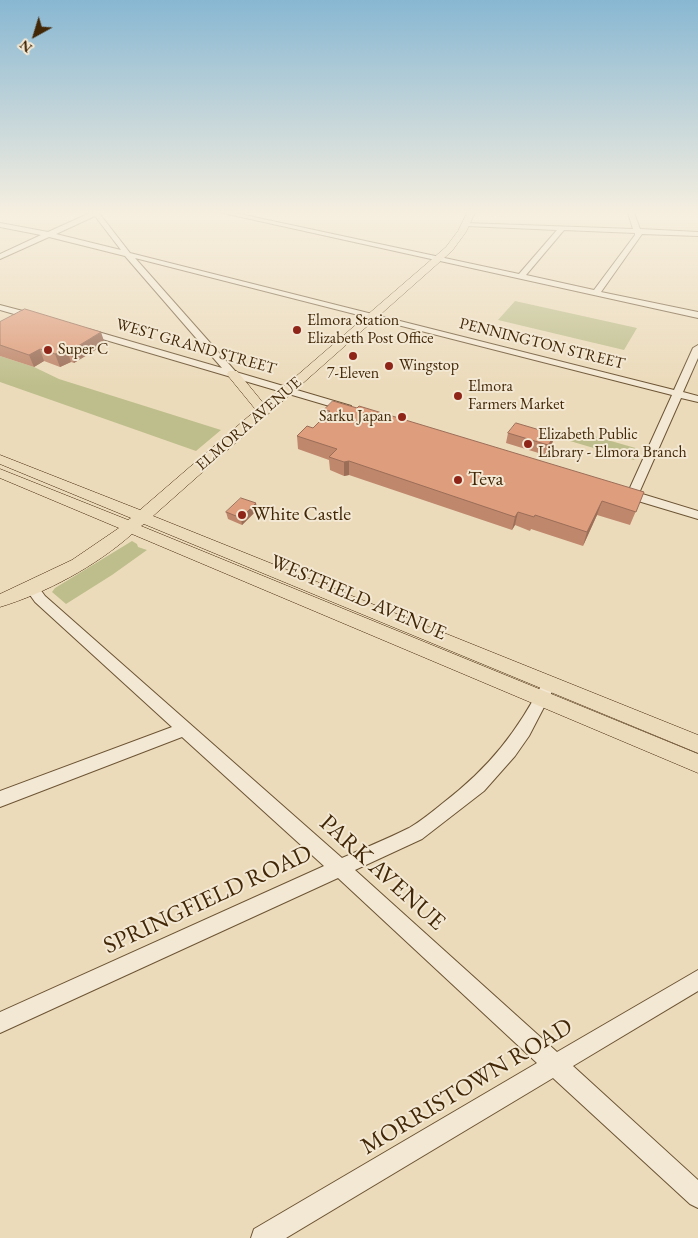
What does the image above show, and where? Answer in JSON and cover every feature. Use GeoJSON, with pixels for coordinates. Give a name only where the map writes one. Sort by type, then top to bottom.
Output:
{"type":"FeatureCollection","features":[{"type":"Feature","properties":{"kind":"main road","name":"ELMORA AVENUE"},"geometry":{"type":"LineString","coordinates":[[0,601],[32,588],[93,555],[136,522],[424,271]]}},
{"type":"Feature","properties":{"kind":"main road"},"geometry":{"type":"LineString","coordinates":[[233,374],[264,412]]}},
{"type":"Feature","properties":{"kind":"main road","name":"WESTFIELD AVENUE"},"geometry":{"type":"LineString","coordinates":[[0,460],[136,522],[546,692],[698,764]]}},
{"type":"Feature","properties":{"kind":"main road","name":"WESTFIELD AVENUE"},"geometry":{"type":"LineString","coordinates":[[0,473],[136,522]]}},
{"type":"Feature","properties":{"kind":"main road","name":"WESTFIELD AVENUE"},"geometry":{"type":"LineString","coordinates":[[546,692],[698,744]]}},
{"type":"Feature","properties":{"kind":"street"},"geometry":{"type":"LineString","coordinates":[[142,271],[233,374]]}},
{"type":"Feature","properties":{"kind":"street","name":"PENNINGTON STREET"},"geometry":{"type":"LineString","coordinates":[[191,271],[698,399]]}},
{"type":"Feature","properties":{"kind":"street"},"geometry":{"type":"LineString","coordinates":[[491,271],[698,315]]}},
{"type":"Feature","properties":{"kind":"street"},"geometry":{"type":"LineString","coordinates":[[520,277],[525,271]]}},
{"type":"Feature","properties":{"kind":"street"},"geometry":{"type":"LineString","coordinates":[[596,293],[612,271]]}},
{"type":"Feature","properties":{"kind":"street"},"geometry":{"type":"LineString","coordinates":[[0,307],[42,319]]}},
{"type":"Feature","properties":{"kind":"street","name":"WEST GRAND STREET"},"geometry":{"type":"LineString","coordinates":[[80,330],[362,412]]}},
{"type":"Feature","properties":{"kind":"street"},"geometry":{"type":"LineString","coordinates":[[632,495],[698,348]]}},
{"type":"Feature","properties":{"kind":"street"},"geometry":{"type":"LineString","coordinates":[[615,490],[698,515]]}},
{"type":"Feature","properties":{"kind":"street","name":"PARK AVENUE"},"geometry":{"type":"LineString","coordinates":[[32,588],[40,599],[339,868],[698,1196]]}},
{"type":"Feature","properties":{"kind":"street","name":"SPRINGFIELD ROAD"},"geometry":{"type":"LineString","coordinates":[[0,1023],[416,833],[452,808],[490,774],[530,724],[546,692]]}},
{"type":"Feature","properties":{"kind":"street"},"geometry":{"type":"LineString","coordinates":[[0,799],[184,730]]}},
{"type":"Feature","properties":{"kind":"street","name":"MORRISTOWN ROAD"},"geometry":{"type":"LineString","coordinates":[[263,1238],[698,980]]}},
{"type":"Feature","properties":{"kind":"green space"},"geometry":{"type":"Polygon","coordinates":[[[515,301],[637,328],[624,350],[498,320],[515,301]]]}},
{"type":"Feature","properties":{"kind":"green space"},"geometry":{"type":"Polygon","coordinates":[[[0,356],[34,367],[59,379],[221,430],[196,451],[0,382],[0,356]]]}},
{"type":"Feature","properties":{"kind":"green space"},"geometry":{"type":"Polygon","coordinates":[[[576,431],[639,449],[634,460],[570,441],[576,431]]]}},
{"type":"Feature","properties":{"kind":"green space"},"geometry":{"type":"Polygon","coordinates":[[[132,541],[138,547],[147,550],[112,575],[66,604],[52,592],[55,588],[132,541]]]}},
{"type":"Feature","properties":{"kind":"building"},"geometry":{"type":"Polygon","coordinates":[[[25,309],[101,332],[70,351],[67,350],[55,354],[40,349],[29,355],[0,345],[0,322],[25,309]]]}},
{"type":"Feature","properties":{"kind":"building","name":"Teva"},"geometry":{"type":"Polygon","coordinates":[[[333,401],[357,408],[359,406],[644,492],[636,512],[602,501],[587,532],[535,515],[534,517],[518,512],[515,517],[349,461],[344,462],[329,457],[337,449],[297,436],[307,426],[313,428],[330,411],[324,410],[333,401]]]}},
{"type":"Feature","properties":{"kind":"building"},"geometry":{"type":"Polygon","coordinates":[[[516,423],[550,433],[549,436],[554,437],[548,445],[508,433],[516,423]]]}},
{"type":"Feature","properties":{"kind":"building"},"geometry":{"type":"Polygon","coordinates":[[[241,498],[256,503],[241,518],[226,512],[241,498]]]}},
{"type":"Feature","properties":{"kind":"place","name":"Elmora Station Elizabeth Post Office"},"geometry":{"type":"Point","coordinates":[297,330]}},
{"type":"Feature","properties":{"kind":"place","name":"Super C"},"geometry":{"type":"Point","coordinates":[48,350]}},
{"type":"Feature","properties":{"kind":"place","name":"7-Eleven"},"geometry":{"type":"Point","coordinates":[353,356]}},
{"type":"Feature","properties":{"kind":"place","name":"Wingstop"},"geometry":{"type":"Point","coordinates":[389,366]}},
{"type":"Feature","properties":{"kind":"place","name":"Elmora Farmers Market"},"geometry":{"type":"Point","coordinates":[458,396]}},
{"type":"Feature","properties":{"kind":"place","name":"Sarku Japan"},"geometry":{"type":"Point","coordinates":[402,417]}},
{"type":"Feature","properties":{"kind":"place","name":"Elizabeth Public Library - Elmora Branch"},"geometry":{"type":"Point","coordinates":[528,444]}},
{"type":"Feature","properties":{"kind":"place","name":"Teva"},"geometry":{"type":"Point","coordinates":[458,480]}},
{"type":"Feature","properties":{"kind":"place","name":"White Castle"},"geometry":{"type":"Point","coordinates":[242,515]}}]}
